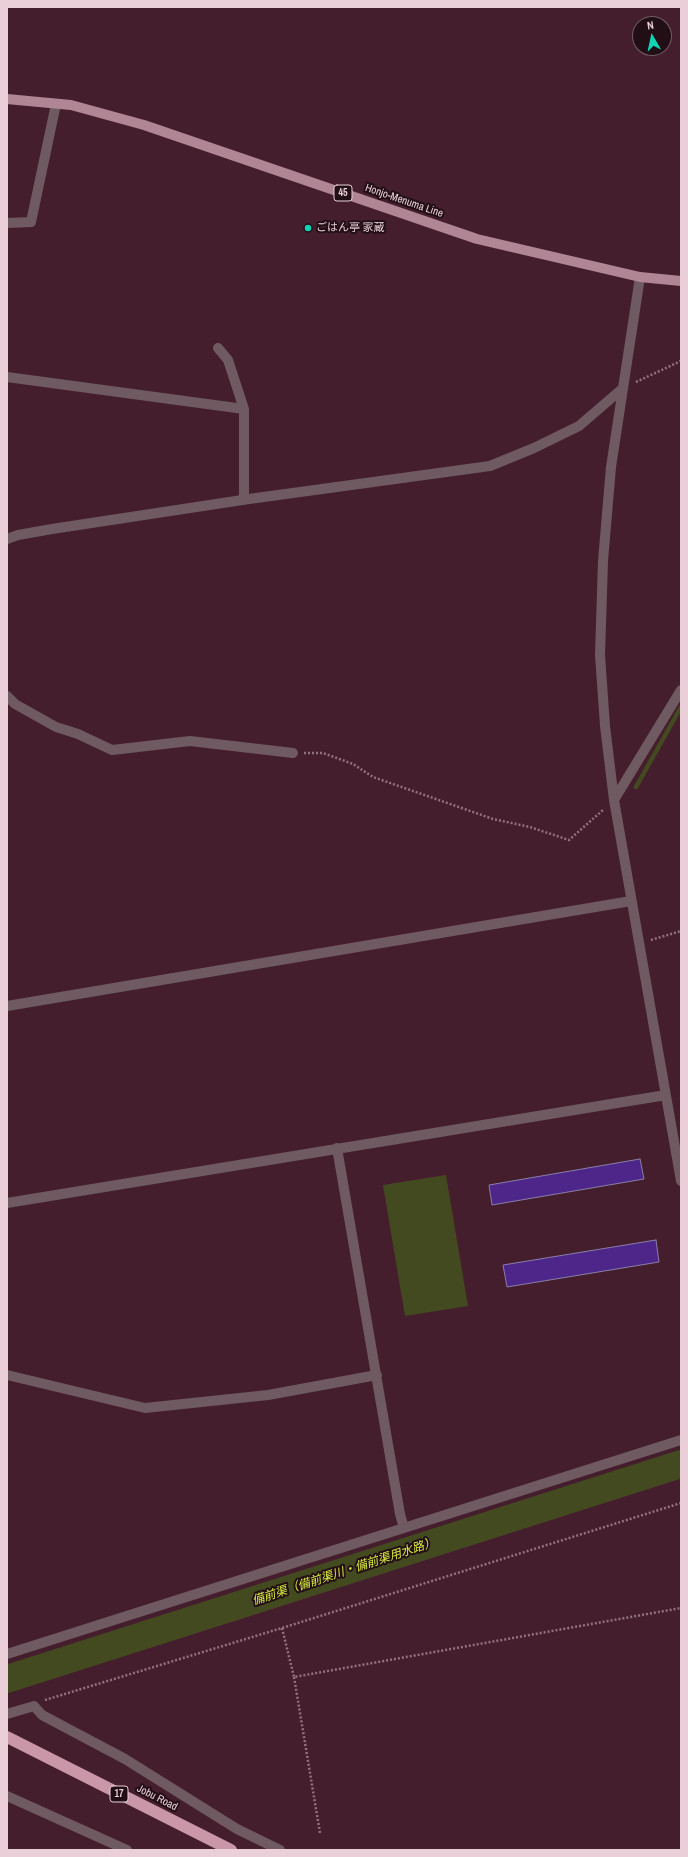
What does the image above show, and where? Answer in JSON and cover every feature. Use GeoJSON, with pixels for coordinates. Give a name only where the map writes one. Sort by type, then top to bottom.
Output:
{"type":"FeatureCollection","features":[{"type":"Feature","properties":{"kind":"highway","name":"Jobu Road"},"geometry":{"type":"LineString","coordinates":[[7,1737],[231,1850]]}},
{"type":"Feature","properties":{"kind":"main road","name":"Honjo-Menuma Line"},"geometry":{"type":"LineString","coordinates":[[7,99],[71,105],[144,125],[477,239],[640,277],[681,281]]}},
{"type":"Feature","properties":{"kind":"street"},"geometry":{"type":"LineString","coordinates":[[7,223],[31,222],[56,104]]}},
{"type":"Feature","properties":{"kind":"street"},"geometry":{"type":"LineString","coordinates":[[640,277],[622,389],[608,498],[603,561],[600,655],[605,726],[614,800],[681,1181]]}},
{"type":"Feature","properties":{"kind":"street"},"geometry":{"type":"LineString","coordinates":[[218,348],[228,360],[244,409],[244,500]]}},
{"type":"Feature","properties":{"kind":"street"},"geometry":{"type":"LineString","coordinates":[[7,377],[244,409]]}},
{"type":"Feature","properties":{"kind":"street"},"geometry":{"type":"LineString","coordinates":[[7,539],[18,535],[45,530],[244,500],[490,466],[534,448],[579,426],[622,389]]}},
{"type":"Feature","properties":{"kind":"street"},"geometry":{"type":"LineString","coordinates":[[614,800],[681,690]]}},
{"type":"Feature","properties":{"kind":"street"},"geometry":{"type":"LineString","coordinates":[[7,696],[15,704],[43,720],[112,750],[190,741],[293,753]]}},
{"type":"Feature","properties":{"kind":"street"},"geometry":{"type":"LineString","coordinates":[[7,1006],[631,901]]}},
{"type":"Feature","properties":{"kind":"street"},"geometry":{"type":"LineString","coordinates":[[7,1203],[666,1095]]}},
{"type":"Feature","properties":{"kind":"street"},"geometry":{"type":"LineString","coordinates":[[337,1148],[400,1514],[404,1528]]}},
{"type":"Feature","properties":{"kind":"street"},"geometry":{"type":"LineString","coordinates":[[7,1375],[145,1408],[255,1396],[377,1375]]}},
{"type":"Feature","properties":{"kind":"street"},"geometry":{"type":"LineString","coordinates":[[7,1654],[681,1440]]}},
{"type":"Feature","properties":{"kind":"street"},"geometry":{"type":"LineString","coordinates":[[7,1714],[34,1706],[42,1715],[125,1758],[237,1829],[280,1850]]}},
{"type":"Feature","properties":{"kind":"street"},"geometry":{"type":"LineString","coordinates":[[7,1796],[116,1848],[127,1850]]}},
{"type":"Feature","properties":{"kind":"path"},"geometry":{"type":"LineString","coordinates":[[622,389],[681,361]]}},
{"type":"Feature","properties":{"kind":"path"},"geometry":{"type":"LineString","coordinates":[[293,753],[323,753],[353,764],[373,777],[493,819],[530,827],[569,840],[614,800]]}},
{"type":"Feature","properties":{"kind":"path"},"geometry":{"type":"LineString","coordinates":[[639,944],[681,931]]}},
{"type":"Feature","properties":{"kind":"path"},"geometry":{"type":"LineString","coordinates":[[34,1706],[50,1697],[282,1628],[681,1503]]}},
{"type":"Feature","properties":{"kind":"path"},"geometry":{"type":"LineString","coordinates":[[294,1677],[681,1608]]}},
{"type":"Feature","properties":{"kind":"path"},"geometry":{"type":"LineString","coordinates":[[282,1628],[294,1677],[320,1833]]}},
{"type":"Feature","properties":{"kind":"shaded area"},"geometry":{"type":"Polygon","coordinates":[[[446,1175],[468,1306],[405,1316],[383,1185],[446,1175]]]}},
{"type":"Feature","properties":{"kind":"building"},"geometry":{"type":"Polygon","coordinates":[[[640,1159],[644,1179],[492,1205],[489,1185],[640,1159]]]}},
{"type":"Feature","properties":{"kind":"building"},"geometry":{"type":"Polygon","coordinates":[[[656,1240],[659,1262],[507,1287],[503,1265],[656,1240]]]}},
{"type":"Feature","properties":{"kind":"waterway"},"geometry":{"type":"LineString","coordinates":[[636,787],[681,707]]}},
{"type":"Feature","properties":{"kind":"waterway","name":"備前渠（備前渠川・備前渠用水路）"},"geometry":{"type":"LineString","coordinates":[[7,1679],[681,1464]]}},
{"type":"Feature","properties":{"kind":"place","name":"ごはん亭 家蔵"},"geometry":{"type":"Point","coordinates":[308,228]}}]}
